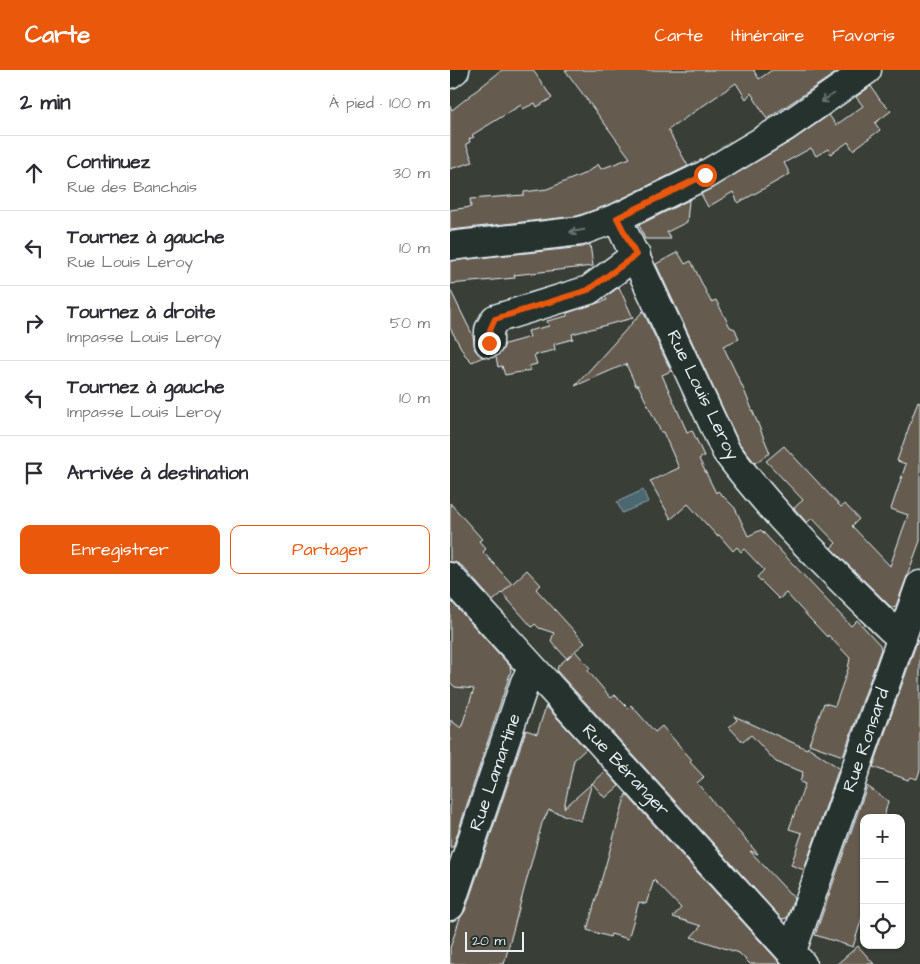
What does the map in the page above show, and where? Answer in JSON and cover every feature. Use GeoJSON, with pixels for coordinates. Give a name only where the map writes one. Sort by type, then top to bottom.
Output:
{"type":"FeatureCollection","features":[{"type":"Feature","properties":{"kind":"street"},"geometry":{"type":"LineString","coordinates":[[450,74],[455,70]]}},
{"type":"Feature","properties":{"kind":"street"},"geometry":{"type":"LineString","coordinates":[[450,246],[581,231],[617,218],[705,175],[769,137],[867,70]]}},
{"type":"Feature","properties":{"kind":"street","name":"Rue Louis Leroy"},"geometry":{"type":"LineString","coordinates":[[617,218],[636,255],[726,451],[744,476],[807,546],[902,638]]}},
{"type":"Feature","properties":{"kind":"street"},"geometry":{"type":"LineString","coordinates":[[489,343],[490,330],[495,319],[588,290],[636,255]]}},
{"type":"Feature","properties":{"kind":"street","name":"Rue Béranger"},"geometry":{"type":"LineString","coordinates":[[450,577],[797,958]]}},
{"type":"Feature","properties":{"kind":"street","name":"Rue Ronsard"},"geometry":{"type":"LineString","coordinates":[[797,958],[920,585]]}},
{"type":"Feature","properties":{"kind":"street","name":"Rue Lamartine"},"geometry":{"type":"LineString","coordinates":[[450,906],[532,669]]}},
{"type":"Feature","properties":{"kind":"shaded area"},"geometry":{"type":"Polygon","coordinates":[[[450,682],[458,687],[501,701],[458,832],[450,829],[450,682]]]}},
{"type":"Feature","properties":{"kind":"water"},"geometry":{"type":"Polygon","coordinates":[[[643,490],[648,502],[622,513],[617,502],[643,490]]]}},
{"type":"Feature","properties":{"kind":"building"},"geometry":{"type":"Polygon","coordinates":[[[502,70],[533,70],[552,98],[537,107],[535,103],[523,109],[521,105],[472,135],[474,137],[469,139],[470,142],[466,144],[473,162],[450,169],[450,106],[452,110],[502,70]]]}},
{"type":"Feature","properties":{"kind":"building"},"geometry":{"type":"Polygon","coordinates":[[[565,70],[755,70],[759,79],[772,70],[840,70],[767,119],[751,93],[746,99],[736,83],[668,130],[688,166],[611,204],[577,216],[450,230],[450,210],[471,207],[470,199],[524,195],[524,192],[547,189],[586,173],[598,164],[601,169],[630,158],[565,70]]]}},
{"type":"Feature","properties":{"kind":"building"},"geometry":{"type":"Polygon","coordinates":[[[871,86],[880,100],[891,111],[875,123],[880,130],[853,150],[848,142],[831,154],[828,149],[816,156],[811,148],[784,163],[790,174],[738,203],[733,192],[708,207],[701,194],[793,140],[829,115],[836,125],[863,106],[856,97],[871,86]]]}},
{"type":"Feature","properties":{"kind":"building"},"geometry":{"type":"Polygon","coordinates":[[[689,200],[687,222],[667,232],[671,239],[645,239],[639,225],[689,200]]]}},
{"type":"Feature","properties":{"kind":"building"},"geometry":{"type":"Polygon","coordinates":[[[590,244],[593,266],[514,275],[515,278],[450,284],[450,261],[583,247],[590,244]]]}},
{"type":"Feature","properties":{"kind":"building"},"geometry":{"type":"Polygon","coordinates":[[[678,252],[685,264],[691,261],[711,302],[716,300],[730,327],[735,329],[739,339],[723,346],[744,390],[770,453],[755,463],[739,443],[656,264],[678,252]]]}},
{"type":"Feature","properties":{"kind":"building"},"geometry":{"type":"Polygon","coordinates":[[[619,287],[633,318],[572,334],[573,339],[554,344],[555,350],[534,355],[537,364],[529,366],[531,370],[505,375],[502,366],[498,367],[496,357],[502,351],[505,344],[530,337],[528,331],[549,326],[547,321],[567,316],[567,313],[607,300],[605,297],[619,287]]]}},
{"type":"Feature","properties":{"kind":"building"},"geometry":{"type":"Polygon","coordinates":[[[450,289],[473,336],[475,350],[483,357],[472,362],[465,355],[450,328],[450,289]]]}},
{"type":"Feature","properties":{"kind":"building"},"geometry":{"type":"Polygon","coordinates":[[[643,311],[671,371],[662,375],[687,432],[692,430],[704,456],[699,459],[716,493],[718,491],[735,508],[748,536],[761,530],[851,626],[857,620],[880,645],[881,649],[843,756],[809,744],[824,703],[835,706],[850,658],[828,635],[827,637],[786,593],[779,599],[757,577],[764,570],[744,549],[741,552],[737,547],[733,551],[688,504],[671,519],[650,481],[679,468],[663,432],[661,432],[626,364],[575,386],[643,311]]]}},
{"type":"Feature","properties":{"kind":"building"},"geometry":{"type":"Polygon","coordinates":[[[918,401],[920,402],[920,541],[896,606],[891,607],[831,548],[836,543],[812,518],[807,523],[794,508],[803,500],[766,461],[784,446],[841,507],[845,504],[859,519],[852,526],[890,566],[908,515],[891,509],[906,464],[897,461],[918,401]]]}},
{"type":"Feature","properties":{"kind":"building"},"geometry":{"type":"Polygon","coordinates":[[[450,503],[482,539],[479,541],[486,549],[483,552],[512,584],[493,601],[462,566],[455,562],[450,562],[450,503]]]}},
{"type":"Feature","properties":{"kind":"building"},"geometry":{"type":"Polygon","coordinates":[[[527,570],[541,585],[536,589],[585,643],[575,651],[590,668],[588,671],[611,698],[615,695],[628,708],[631,705],[655,732],[662,726],[692,760],[690,762],[704,777],[697,783],[758,854],[750,851],[794,898],[787,918],[782,919],[557,671],[558,666],[567,659],[551,641],[554,633],[539,628],[535,624],[532,627],[502,593],[527,570]]]}},
{"type":"Feature","properties":{"kind":"building"},"geometry":{"type":"Polygon","coordinates":[[[450,600],[510,666],[511,671],[453,847],[450,847],[450,720],[461,728],[474,689],[455,687],[450,682],[450,600]]]}},
{"type":"Feature","properties":{"kind":"building"},"geometry":{"type":"Polygon","coordinates":[[[918,639],[920,640],[920,770],[917,779],[910,777],[908,780],[873,767],[918,639]]]}},
{"type":"Feature","properties":{"kind":"building"},"geometry":{"type":"Polygon","coordinates":[[[546,706],[586,749],[574,760],[564,808],[592,783],[581,821],[549,810],[542,823],[504,964],[450,964],[450,948],[460,918],[465,911],[526,730],[537,734],[546,706]]]}},
{"type":"Feature","properties":{"kind":"building"},"geometry":{"type":"Polygon","coordinates":[[[734,716],[807,749],[808,747],[839,768],[804,870],[791,865],[802,833],[789,829],[805,784],[800,782],[803,772],[776,762],[751,735],[743,742],[729,727],[737,720],[734,716]]]}},
{"type":"Feature","properties":{"kind":"building"},"geometry":{"type":"Polygon","coordinates":[[[606,771],[619,786],[605,798],[592,783],[606,771]]]}},
{"type":"Feature","properties":{"kind":"building"},"geometry":{"type":"Polygon","coordinates":[[[867,786],[888,801],[885,814],[860,814],[860,924],[853,947],[815,935],[867,786]]]}},
{"type":"Feature","properties":{"kind":"building"},"geometry":{"type":"Polygon","coordinates":[[[626,794],[781,964],[750,964],[739,953],[691,937],[701,926],[673,917],[681,908],[654,880],[646,904],[639,902],[628,939],[611,934],[610,937],[587,930],[626,794]]]}},
{"type":"Feature","properties":{"kind":"building"},"geometry":{"type":"Polygon","coordinates":[[[858,946],[874,964],[837,964],[858,946]]]}},
{"type":"Feature","properties":{"kind":"route"},"geometry":{"type":"LineString","coordinates":[[489,343],[490,330],[495,319],[588,290],[636,255],[617,218],[705,175]]}}]}
